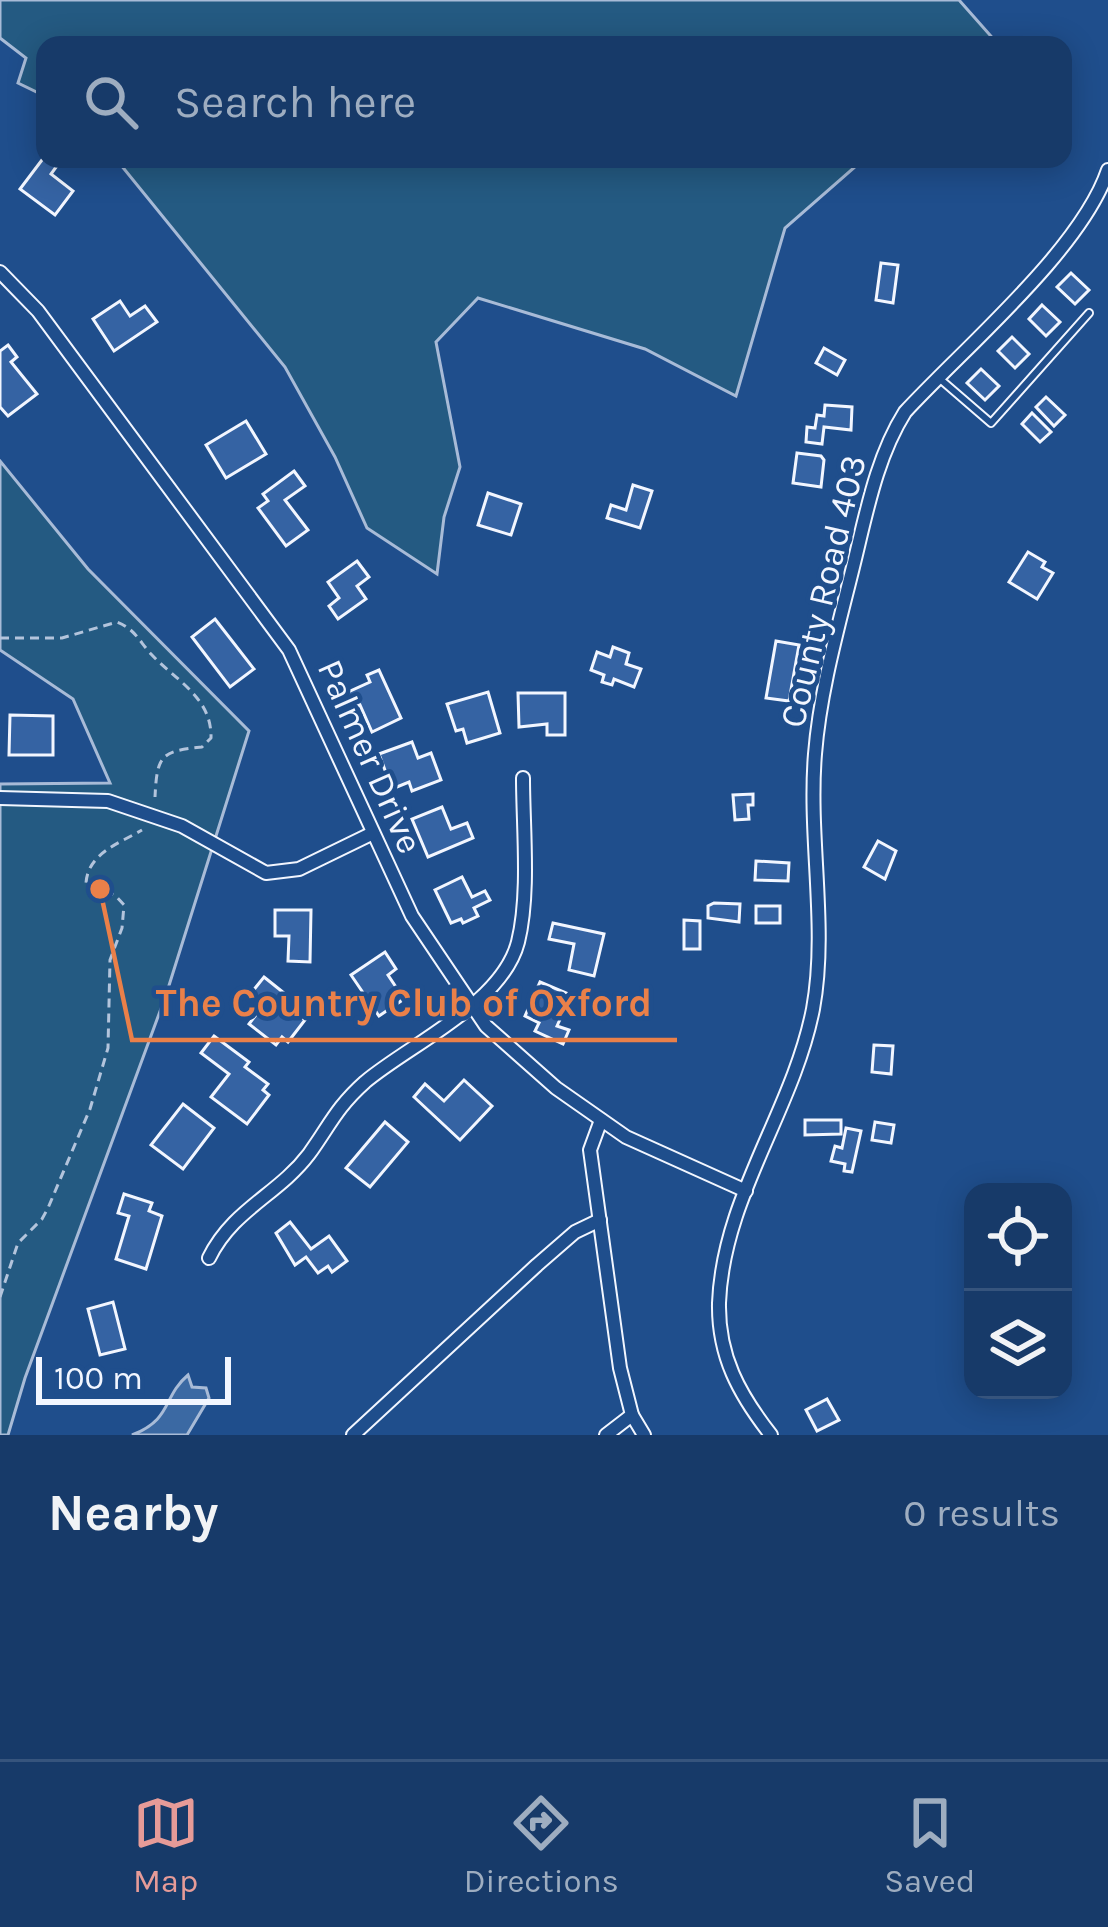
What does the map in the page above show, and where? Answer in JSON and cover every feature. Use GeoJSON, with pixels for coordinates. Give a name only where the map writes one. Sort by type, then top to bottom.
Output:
{"type":"FeatureCollection","features":[{"type":"Feature","properties":{"kind":"street","name":"County Road 403"},"geometry":{"type":"LineString","coordinates":[[771,1435],[745,1402],[719,1329],[728,1235],[805,1048],[814,1004],[819,962],[815,754],[839,620],[889,436],[904,412],[1052,259],[1095,202],[1108,170]]}},
{"type":"Feature","properties":{"kind":"street","name":"Palmer Drive"},"geometry":{"type":"LineString","coordinates":[[0,272],[38,311],[289,650],[422,934],[470,1006],[516,1054],[626,1137],[746,1191]]}},
{"type":"Feature","properties":{"kind":"street"},"geometry":{"type":"LineString","coordinates":[[208,1258],[223,1230],[308,1155],[331,1115],[368,1080],[470,1006],[502,974],[518,944],[524,778]]}},
{"type":"Feature","properties":{"kind":"street"},"geometry":{"type":"LineString","coordinates":[[0,798],[108,801],[182,826],[266,873],[299,869],[373,833]]}},
{"type":"Feature","properties":{"kind":"street"},"geometry":{"type":"LineString","coordinates":[[601,1120],[590,1150],[620,1368],[632,1415],[644,1435]]}},
{"type":"Feature","properties":{"kind":"street"},"geometry":{"type":"LineString","coordinates":[[353,1435],[537,1265],[575,1232],[600,1220]]}},
{"type":"Feature","properties":{"kind":"street"},"geometry":{"type":"LineString","coordinates":[[606,1435],[632,1415]]}},
{"type":"Feature","properties":{"kind":"lane"},"geometry":{"type":"LineString","coordinates":[[938,376],[991,423],[1089,313]]}},
{"type":"Feature","properties":{"kind":"path"},"geometry":{"type":"LineString","coordinates":[[0,638],[62,638],[117,622],[137,634],[148,651],[197,696],[210,720],[211,738],[202,748],[164,755],[156,770],[155,796]]}},
{"type":"Feature","properties":{"kind":"path"},"geometry":{"type":"LineString","coordinates":[[0,1297],[18,1243],[48,1208],[90,1108],[109,1048],[110,960],[122,928],[124,905],[115,895],[86,883],[87,869],[103,852],[142,830]]}},
{"type":"Feature","properties":{"kind":"shaded area"},"geometry":{"type":"Polygon","coordinates":[[[0,0],[959,0],[991,36],[36,36],[36,92],[18,83],[26,58],[0,38],[0,0]]]}},
{"type":"Feature","properties":{"kind":"shaded area"},"geometry":{"type":"Polygon","coordinates":[[[123,168],[854,168],[785,228],[736,396],[645,349],[478,298],[436,342],[460,467],[444,517],[437,574],[367,528],[335,457],[285,367],[123,168]]]}},
{"type":"Feature","properties":{"kind":"shaded area"},"geometry":{"type":"Polygon","coordinates":[[[0,461],[88,569],[249,731],[166,995],[8,1435],[0,1435],[0,784],[110,783],[73,699],[0,650],[0,461]]]}},
{"type":"Feature","properties":{"kind":"shaded area"},"geometry":{"type":"Polygon","coordinates":[[[188,1375],[192,1387],[206,1388],[209,1398],[187,1435],[132,1435],[161,1415],[188,1375]]]}},
{"type":"Feature","properties":{"kind":"building"},"geometry":{"type":"Polygon","coordinates":[[[36,168],[55,168],[51,174],[73,191],[55,215],[20,189],[36,168]]]}},
{"type":"Feature","properties":{"kind":"building"},"geometry":{"type":"Polygon","coordinates":[[[881,263],[898,265],[893,303],[876,300],[881,263]]]}},
{"type":"Feature","properties":{"kind":"building"},"geometry":{"type":"Polygon","coordinates":[[[1071,273],[1089,290],[1075,304],[1057,287],[1071,273]]]}},
{"type":"Feature","properties":{"kind":"building"},"geometry":{"type":"Polygon","coordinates":[[[120,301],[130,316],[145,306],[157,322],[114,351],[93,319],[120,301]]]}},
{"type":"Feature","properties":{"kind":"building"},"geometry":{"type":"Polygon","coordinates":[[[1042,305],[1060,322],[1046,336],[1029,319],[1042,305]]]}},
{"type":"Feature","properties":{"kind":"building"},"geometry":{"type":"Polygon","coordinates":[[[1012,337],[1029,354],[1015,368],[998,351],[1012,337]]]}},
{"type":"Feature","properties":{"kind":"building"},"geometry":{"type":"Polygon","coordinates":[[[8,345],[17,357],[11,362],[37,394],[8,416],[0,407],[0,351],[8,345]]]}},
{"type":"Feature","properties":{"kind":"building"},"geometry":{"type":"Polygon","coordinates":[[[824,348],[845,360],[837,375],[816,363],[824,348]]]}},
{"type":"Feature","properties":{"kind":"building"},"geometry":{"type":"Polygon","coordinates":[[[981,369],[999,386],[985,400],[967,383],[981,369]]]}},
{"type":"Feature","properties":{"kind":"building"},"geometry":{"type":"Polygon","coordinates":[[[1046,397],[1065,415],[1054,426],[1036,407],[1046,397]]]}},
{"type":"Feature","properties":{"kind":"building"},"geometry":{"type":"Polygon","coordinates":[[[825,405],[852,407],[851,430],[824,427],[822,444],[806,442],[807,427],[815,428],[825,405]]]}},
{"type":"Feature","properties":{"kind":"building"},"geometry":{"type":"Polygon","coordinates":[[[1032,413],[1051,432],[1040,442],[1022,424],[1032,413]]]}},
{"type":"Feature","properties":{"kind":"building"},"geometry":{"type":"Polygon","coordinates":[[[246,421],[266,454],[226,478],[206,445],[246,421]]]}},
{"type":"Feature","properties":{"kind":"building"},"geometry":{"type":"Polygon","coordinates":[[[797,453],[824,460],[821,487],[793,483],[797,453]]]}},
{"type":"Feature","properties":{"kind":"building"},"geometry":{"type":"Polygon","coordinates":[[[294,471],[305,486],[285,500],[308,530],[286,546],[258,508],[268,501],[263,494],[294,471]]]}},
{"type":"Feature","properties":{"kind":"building"},"geometry":{"type":"Polygon","coordinates":[[[633,485],[652,491],[640,528],[607,518],[611,505],[626,510],[633,485]]]}},
{"type":"Feature","properties":{"kind":"building"},"geometry":{"type":"Polygon","coordinates":[[[488,493],[521,504],[511,535],[478,525],[488,493]]]}},
{"type":"Feature","properties":{"kind":"building"},"geometry":{"type":"Polygon","coordinates":[[[1028,552],[1053,573],[1037,599],[1009,582],[1028,552]]]}},
{"type":"Feature","properties":{"kind":"building"},"geometry":{"type":"Polygon","coordinates":[[[357,561],[369,577],[357,586],[366,599],[338,619],[329,606],[339,598],[328,582],[357,561]]]}},
{"type":"Feature","properties":{"kind":"building"},"geometry":{"type":"Polygon","coordinates":[[[215,619],[254,669],[230,687],[192,637],[215,619]]]}},
{"type":"Feature","properties":{"kind":"building"},"geometry":{"type":"Polygon","coordinates":[[[776,641],[799,645],[789,701],[766,698],[776,641]]]}},
{"type":"Feature","properties":{"kind":"building"},"geometry":{"type":"Polygon","coordinates":[[[613,647],[629,653],[626,664],[641,669],[634,687],[614,679],[612,685],[602,682],[604,675],[591,670],[597,652],[610,657],[613,647]]]}},
{"type":"Feature","properties":{"kind":"building"},"geometry":{"type":"Polygon","coordinates":[[[379,670],[401,718],[372,732],[360,705],[353,708],[346,693],[370,682],[367,675],[379,670]]]}},
{"type":"Feature","properties":{"kind":"building"},"geometry":{"type":"Polygon","coordinates":[[[488,692],[500,733],[467,743],[463,729],[456,731],[447,704],[488,692]]]}},
{"type":"Feature","properties":{"kind":"building"},"geometry":{"type":"Polygon","coordinates":[[[518,693],[565,693],[565,735],[547,735],[547,724],[519,727],[518,693]]]}},
{"type":"Feature","properties":{"kind":"building"},"geometry":{"type":"Polygon","coordinates":[[[10,715],[53,716],[53,755],[9,755],[10,715]]]}},
{"type":"Feature","properties":{"kind":"building"},"geometry":{"type":"Polygon","coordinates":[[[412,742],[418,758],[431,753],[441,780],[412,791],[409,782],[392,789],[379,754],[412,742]]]}},
{"type":"Feature","properties":{"kind":"building"},"geometry":{"type":"Polygon","coordinates":[[[753,794],[749,819],[735,820],[733,795],[753,794]]]}},
{"type":"Feature","properties":{"kind":"building"},"geometry":{"type":"Polygon","coordinates":[[[442,807],[451,829],[467,823],[473,838],[428,857],[412,819],[442,807]]]}},
{"type":"Feature","properties":{"kind":"building"},"geometry":{"type":"Polygon","coordinates":[[[878,841],[896,851],[885,879],[864,867],[878,841]]]}},
{"type":"Feature","properties":{"kind":"building"},"geometry":{"type":"Polygon","coordinates":[[[756,861],[789,863],[788,881],[755,880],[756,861]]]}},
{"type":"Feature","properties":{"kind":"building"},"geometry":{"type":"Polygon","coordinates":[[[462,877],[472,897],[485,891],[490,900],[474,908],[478,916],[451,923],[435,890],[462,877]]]}},
{"type":"Feature","properties":{"kind":"building"},"geometry":{"type":"Polygon","coordinates":[[[740,904],[739,922],[708,918],[708,906],[740,904]]]}},
{"type":"Feature","properties":{"kind":"building"},"geometry":{"type":"Polygon","coordinates":[[[756,906],[780,906],[780,923],[756,923],[756,906]]]}},
{"type":"Feature","properties":{"kind":"building"},"geometry":{"type":"Polygon","coordinates":[[[275,910],[311,910],[310,962],[288,961],[289,936],[275,936],[275,910]]]}},
{"type":"Feature","properties":{"kind":"building"},"geometry":{"type":"Polygon","coordinates":[[[684,920],[700,921],[700,949],[684,949],[684,920]]]}},
{"type":"Feature","properties":{"kind":"building"},"geometry":{"type":"Polygon","coordinates":[[[553,923],[604,934],[594,976],[569,970],[574,944],[549,939],[553,923]]]}},
{"type":"Feature","properties":{"kind":"building"},"geometry":{"type":"Polygon","coordinates":[[[385,952],[396,969],[388,975],[404,999],[379,1016],[351,975],[385,952]]]}},
{"type":"Feature","properties":{"kind":"building"},"geometry":{"type":"Polygon","coordinates":[[[264,977],[304,1009],[299,1015],[305,1020],[288,1042],[282,1037],[276,1045],[249,1024],[265,1003],[252,992],[264,977]]]}},
{"type":"Feature","properties":{"kind":"building"},"geometry":{"type":"Polygon","coordinates":[[[540,982],[571,995],[557,1026],[569,1030],[563,1044],[535,1031],[539,1023],[525,1016],[540,982]]]}},
{"type":"Feature","properties":{"kind":"building"},"geometry":{"type":"Polygon","coordinates":[[[214,1036],[249,1062],[245,1067],[268,1084],[263,1090],[269,1095],[247,1124],[211,1097],[229,1074],[201,1053],[214,1036]]]}},
{"type":"Feature","properties":{"kind":"building"},"geometry":{"type":"Polygon","coordinates":[[[874,1045],[893,1046],[891,1074],[872,1072],[874,1045]]]}},
{"type":"Feature","properties":{"kind":"building"},"geometry":{"type":"Polygon","coordinates":[[[464,1080],[492,1106],[460,1140],[414,1097],[425,1084],[444,1101],[464,1080]]]}},
{"type":"Feature","properties":{"kind":"building"},"geometry":{"type":"Polygon","coordinates":[[[183,1104],[214,1128],[183,1169],[151,1145],[183,1104]]]}},
{"type":"Feature","properties":{"kind":"building"},"geometry":{"type":"Polygon","coordinates":[[[805,1120],[841,1120],[841,1134],[805,1135],[805,1120]]]}},
{"type":"Feature","properties":{"kind":"building"},"geometry":{"type":"Polygon","coordinates":[[[385,1122],[408,1142],[370,1187],[346,1168],[385,1122]]]}},
{"type":"Feature","properties":{"kind":"building"},"geometry":{"type":"Polygon","coordinates":[[[875,1122],[894,1125],[891,1143],[872,1140],[875,1122]]]}},
{"type":"Feature","properties":{"kind":"building"},"geometry":{"type":"Polygon","coordinates":[[[846,1128],[861,1131],[852,1172],[844,1171],[845,1164],[831,1161],[835,1146],[842,1148],[846,1128]]]}},
{"type":"Feature","properties":{"kind":"building"},"geometry":{"type":"Polygon","coordinates":[[[124,1194],[152,1203],[149,1211],[162,1216],[146,1269],[116,1259],[129,1216],[118,1213],[124,1194]]]}},
{"type":"Feature","properties":{"kind":"building"},"geometry":{"type":"Polygon","coordinates":[[[290,1222],[311,1249],[329,1236],[347,1261],[332,1272],[328,1266],[318,1273],[306,1257],[295,1265],[276,1233],[290,1222]]]}},
{"type":"Feature","properties":{"kind":"building"},"geometry":{"type":"Polygon","coordinates":[[[113,1302],[125,1349],[100,1355],[88,1309],[113,1302]]]}},
{"type":"Feature","properties":{"kind":"building"},"geometry":{"type":"Polygon","coordinates":[[[827,1399],[839,1420],[817,1431],[806,1410],[827,1399]]]}},
{"type":"Feature","properties":{"kind":"place","name":"The Country Club of Oxford"},"geometry":{"type":"Point","coordinates":[100,889]}}]}
